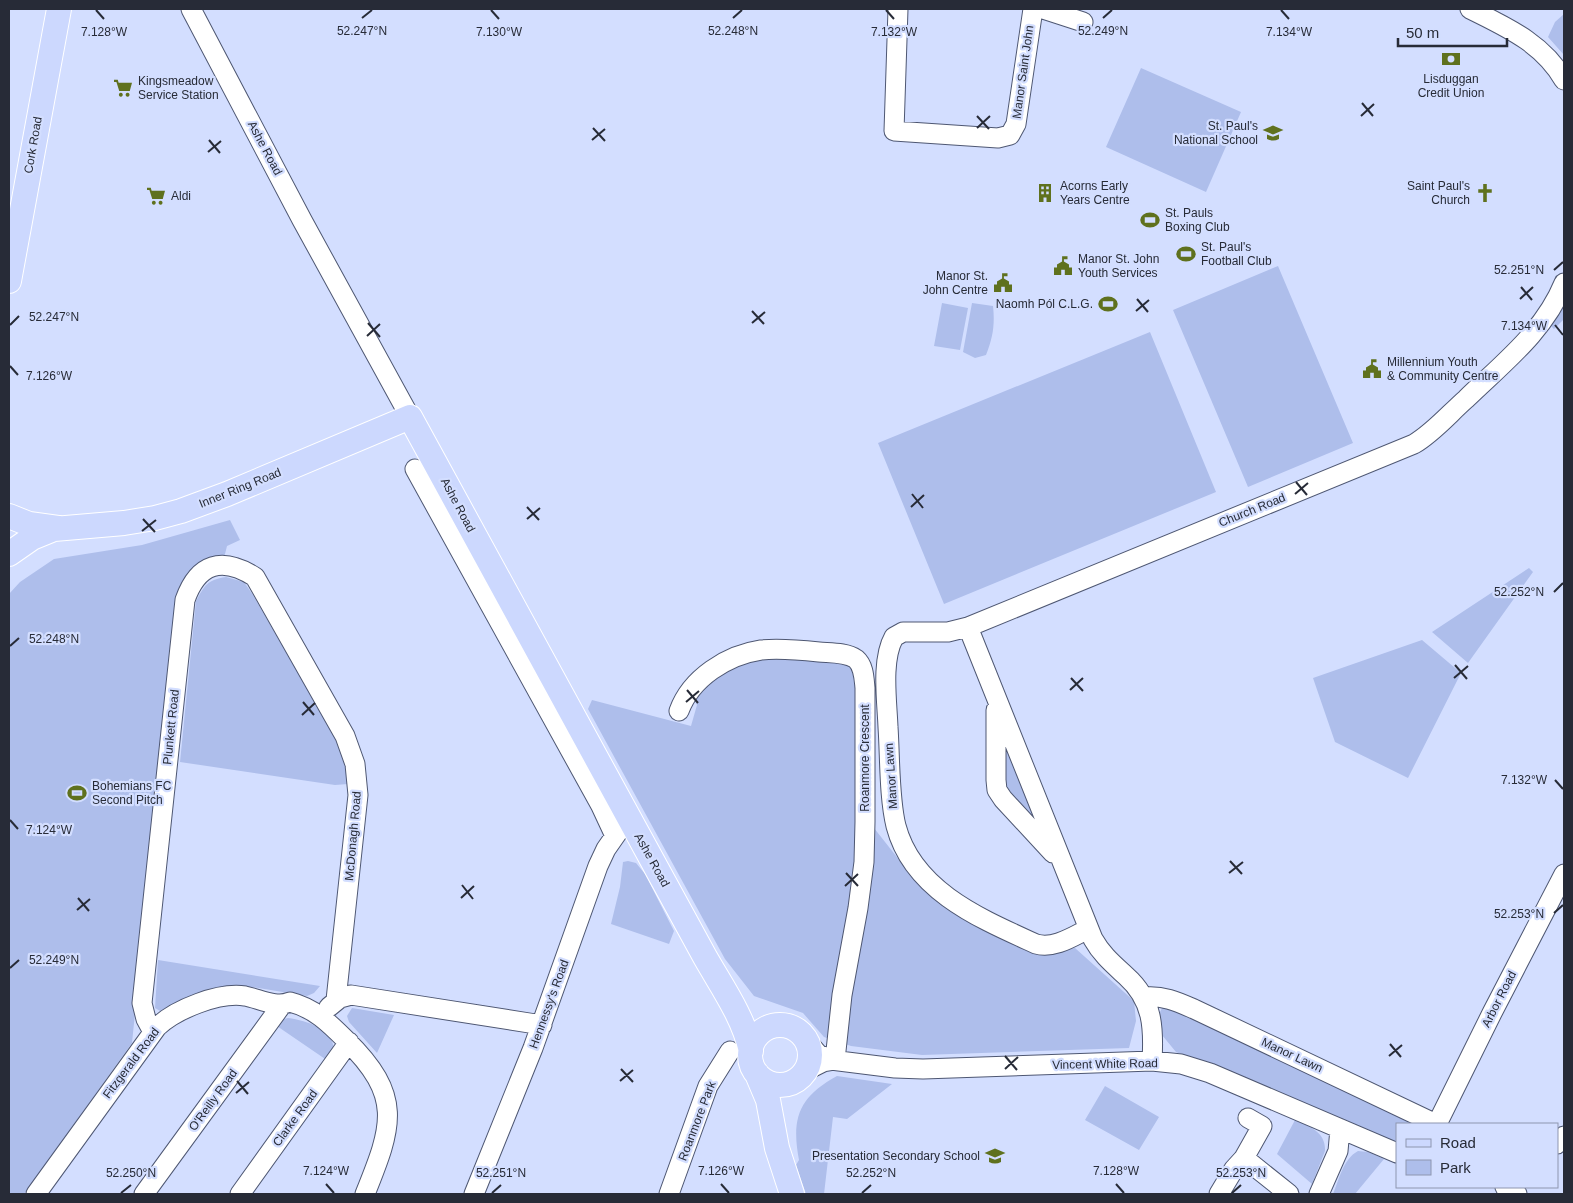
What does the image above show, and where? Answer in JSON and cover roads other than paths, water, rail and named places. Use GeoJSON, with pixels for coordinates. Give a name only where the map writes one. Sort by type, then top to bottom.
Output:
{"type":"FeatureCollection","features":[{"type":"Feature","properties":{"kind":"main road","name":"Cork Road"},"geometry":{"type":"LineString","coordinates":[[9,281],[59,9]]}},
{"type":"Feature","properties":{"kind":"main road","name":"Ashe Road"},"geometry":{"type":"LineString","coordinates":[[410,417],[456,522],[511,630],[629,817],[729,998],[742,1024],[741,1051]]}},
{"type":"Feature","properties":{"kind":"main road","name":"Inner Ring Road"},"geometry":{"type":"LineString","coordinates":[[9,554],[39,534],[62,528],[132,522],[181,511],[227,494],[410,417]]}},
{"type":"Feature","properties":{"kind":"main road","name":"Inner Ring Road"},"geometry":{"type":"LineString","coordinates":[[9,516],[29,524],[62,528]]}},
{"type":"Feature","properties":{"kind":"main road","name":"Ashe Road"},"geometry":{"type":"LineString","coordinates":[[729,998],[738,1008],[756,1021],[779,1026]]}},
{"type":"Feature","properties":{"kind":"main road"},"geometry":{"type":"LineString","coordinates":[[774,1131],[780,1104],[801,1076],[809,1060],[807,1043],[804,1038],[790,1028],[779,1026],[768,1028],[758,1035],[752,1045],[741,1051],[751,1063],[768,1100],[778,1154],[792,1194]]}},
{"type":"Feature","properties":{"kind":"main road"},"geometry":{"type":"LineString","coordinates":[[757,1074],[761,1079],[772,1084],[785,1085],[801,1076]]}},
{"type":"Feature","properties":{"kind":"street","name":"Ashe Road"},"geometry":{"type":"LineString","coordinates":[[191,9],[302,220],[410,417]]}},
{"type":"Feature","properties":{"kind":"street","name":"Manor Saint John"},"geometry":{"type":"LineString","coordinates":[[898,9],[894,131],[993,138],[1006,136],[1015,128],[1033,9]]}},
{"type":"Feature","properties":{"kind":"street"},"geometry":{"type":"LineString","coordinates":[[1043,9],[1083,22]]}},
{"type":"Feature","properties":{"kind":"street"},"geometry":{"type":"LineString","coordinates":[[1470,9],[1529,41],[1550,61],[1564,80]]}},
{"type":"Feature","properties":{"kind":"street","name":"Church Road"},"geometry":{"type":"LineString","coordinates":[[968,627],[1419,441],[1538,329],[1564,283]]}},
{"type":"Feature","properties":{"kind":"street"},"geometry":{"type":"LineString","coordinates":[[415,469],[456,522]]}},
{"type":"Feature","properties":{"kind":"street","name":"Plunkett Road"},"geometry":{"type":"LineString","coordinates":[[153,1032],[146,1019],[142,1003],[185,600],[190,587],[198,576],[210,568],[224,565],[240,567],[255,577]]}},
{"type":"Feature","properties":{"kind":"street","name":"McDonagh Road"},"geometry":{"type":"LineString","coordinates":[[255,577],[345,736],[355,764],[358,795],[336,1000]]}},
{"type":"Feature","properties":{"kind":"street"},"geometry":{"type":"LineString","coordinates":[[968,627],[1088,929],[1105,957],[1133,983],[1144,998],[1152,1026],[1152,1062]]}},
{"type":"Feature","properties":{"kind":"street","name":"Manor Lawn"},"geometry":{"type":"LineString","coordinates":[[968,627],[948,632],[903,632],[898,634],[892,642],[887,660],[886,698],[893,808],[899,834],[907,852],[926,877],[948,898],[968,911],[1040,946],[1055,944],[1088,929]]}},
{"type":"Feature","properties":{"kind":"street"},"geometry":{"type":"LineString","coordinates":[[511,630],[615,836]]}},
{"type":"Feature","properties":{"kind":"street","name":"Roanmore Crescent"},"geometry":{"type":"LineString","coordinates":[[679,711],[689,691],[701,679],[721,664],[750,653],[776,650],[842,654],[855,659],[862,668],[865,688],[864,862],[858,908],[842,995],[835,1060]]}},
{"type":"Feature","properties":{"kind":"street"},"geometry":{"type":"LineString","coordinates":[[997,702],[997,790],[1003,799],[1061,861]]}},
{"type":"Feature","properties":{"kind":"street","name":"Hennessy's Road"},"geometry":{"type":"LineString","coordinates":[[474,1194],[542,1025],[594,876],[602,857],[629,817]]}},
{"type":"Feature","properties":{"kind":"street","name":"Arbor Road"},"geometry":{"type":"LineString","coordinates":[[1437,1123],[1562,880]]}},
{"type":"Feature","properties":{"kind":"street","name":"Fitzgerald Road"},"geometry":{"type":"LineString","coordinates":[[36,1194],[153,1032],[166,1019],[203,1002],[243,996],[281,1006],[290,1002],[307,1007],[321,1016],[349,1042],[377,1076],[385,1095],[387,1124],[383,1146],[364,1194]]}},
{"type":"Feature","properties":{"kind":"street"},"geometry":{"type":"LineString","coordinates":[[321,1016],[336,1000],[348,996],[356,996],[542,1025]]}},
{"type":"Feature","properties":{"kind":"street","name":"Manor Lawn"},"geometry":{"type":"LineString","coordinates":[[1144,998],[1155,996],[1166,998],[1194,1009],[1434,1123]]}},
{"type":"Feature","properties":{"kind":"street","name":"O'Reilly Road"},"geometry":{"type":"LineString","coordinates":[[144,1194],[281,1006]]}},
{"type":"Feature","properties":{"kind":"street","name":"Vincent White Road"},"geometry":{"type":"LineString","coordinates":[[804,1038],[818,1054],[827,1059],[895,1068],[923,1069],[1152,1062],[1181,1064],[1210,1073],[1396,1153]]}},
{"type":"Feature","properties":{"kind":"street","name":"Clarke Road"},"geometry":{"type":"LineString","coordinates":[[240,1194],[349,1042]]}},
{"type":"Feature","properties":{"kind":"street","name":"Roanmore Park"},"geometry":{"type":"LineString","coordinates":[[669,1194],[708,1086],[741,1051]]}},
{"type":"Feature","properties":{"kind":"street"},"geometry":{"type":"LineString","coordinates":[[801,1076],[823,1062],[835,1060]]}},
{"type":"Feature","properties":{"kind":"street"},"geometry":{"type":"LineString","coordinates":[[1219,1194],[1234,1169],[1244,1158],[1262,1126]]}},
{"type":"Feature","properties":{"kind":"street"},"geometry":{"type":"LineString","coordinates":[[1319,1194],[1348,1133]]}},
{"type":"Feature","properties":{"kind":"street"},"geometry":{"type":"LineString","coordinates":[[1244,1158],[1289,1194]]}},
{"type":"Feature","properties":{"kind":"place","name":"Lisduggan Credit Union"},"geometry":{"type":"Point","coordinates":[1451,59]}},
{"type":"Feature","properties":{"kind":"place","name":"Kingsmeadow Service Station"},"geometry":{"type":"Point","coordinates":[123,88]}},
{"type":"Feature","properties":{"kind":"place","name":"St. Paul's National School"},"geometry":{"type":"Point","coordinates":[1273,133]}},
{"type":"Feature","properties":{"kind":"place","name":"Acorns Early Years Centre"},"geometry":{"type":"Point","coordinates":[1045,193]}},
{"type":"Feature","properties":{"kind":"place","name":"Saint Paul's Church"},"geometry":{"type":"Point","coordinates":[1485,193]}},
{"type":"Feature","properties":{"kind":"place","name":"Aldi"},"geometry":{"type":"Point","coordinates":[156,196]}},
{"type":"Feature","properties":{"kind":"place","name":"St. Pauls Boxing Club"},"geometry":{"type":"Point","coordinates":[1150,220]}},
{"type":"Feature","properties":{"kind":"place","name":"St. Paul's Football Club"},"geometry":{"type":"Point","coordinates":[1186,254]}},
{"type":"Feature","properties":{"kind":"place","name":"Manor St. John Youth Services"},"geometry":{"type":"Point","coordinates":[1063,266]}},
{"type":"Feature","properties":{"kind":"place","name":"Manor St. John Centre"},"geometry":{"type":"Point","coordinates":[1003,283]}},
{"type":"Feature","properties":{"kind":"place","name":"Naomh Pól C.L.G."},"geometry":{"type":"Point","coordinates":[1108,304]}},
{"type":"Feature","properties":{"kind":"place","name":"Millennium Youth & Community Centre"},"geometry":{"type":"Point","coordinates":[1372,369]}},
{"type":"Feature","properties":{"kind":"place","name":"Bohemians FC Second Pitch"},"geometry":{"type":"Point","coordinates":[77,793]}},
{"type":"Feature","properties":{"kind":"place","name":"Presentation Secondary School"},"geometry":{"type":"Point","coordinates":[995,1156]}}]}
